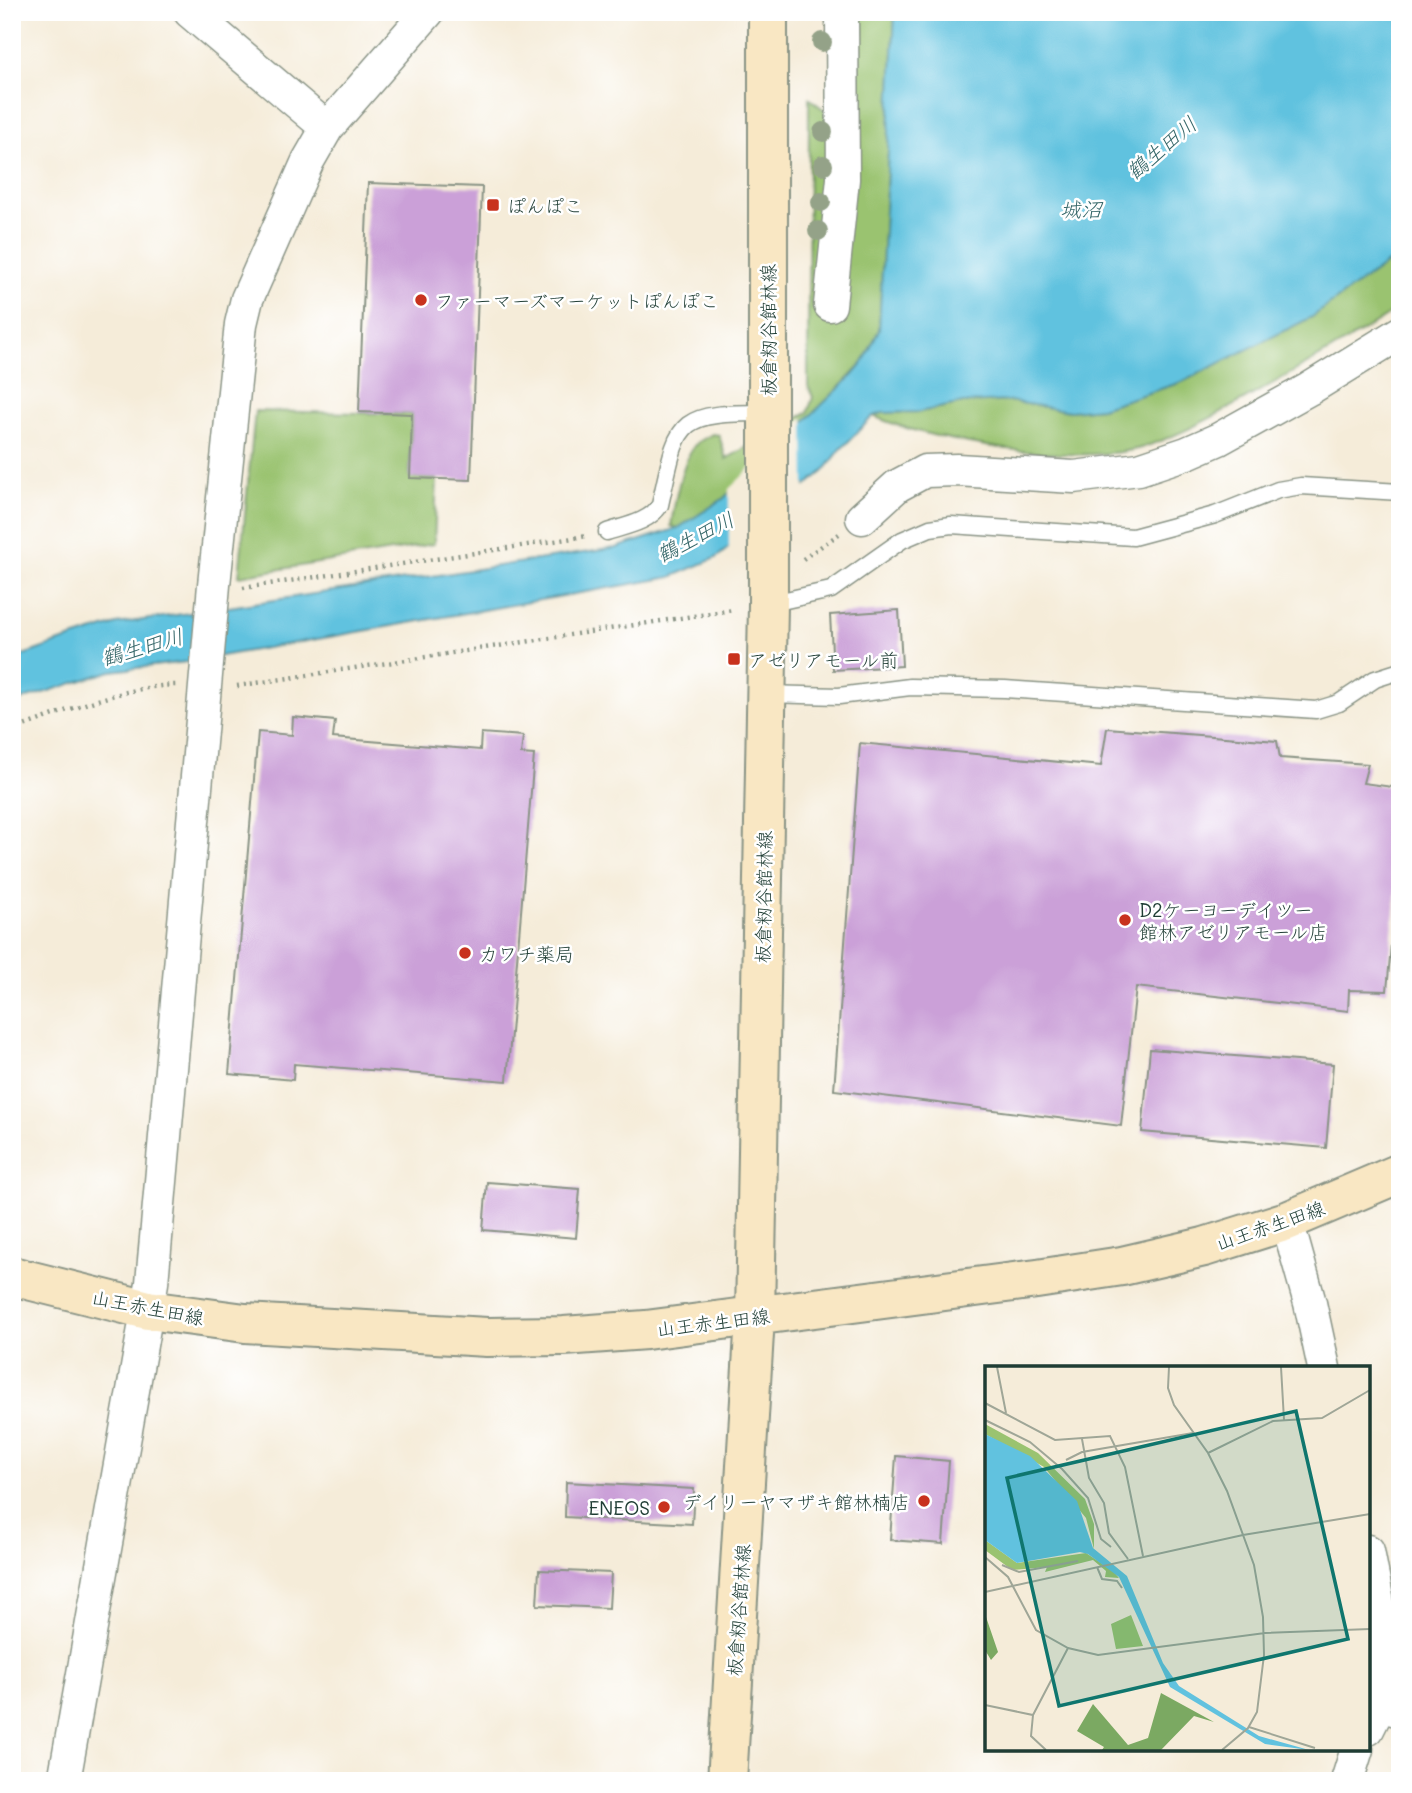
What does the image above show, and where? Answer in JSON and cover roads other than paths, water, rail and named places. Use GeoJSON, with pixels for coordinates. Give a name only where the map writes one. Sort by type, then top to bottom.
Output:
{"type":"FeatureCollection","features":[{"type":"Feature","properties":{"kind":"main road","name":"板倉籾谷館林線"},"geometry":{"type":"LineString","coordinates":[[727,1781],[755,1317],[768,604],[782,559],[766,420],[768,12]]}},
{"type":"Feature","properties":{"kind":"main road","name":"山王赤生田線"},"geometry":{"type":"LineString","coordinates":[[12,1276],[148,1310],[190,1317],[312,1328],[487,1337],[618,1332],[755,1317],[1122,1266],[1205,1247],[1287,1221],[1400,1173]]}},
{"type":"Feature","properties":{"kind":"street"},"geometry":{"type":"LineString","coordinates":[[190,12],[327,128]]}},
{"type":"Feature","properties":{"kind":"street"},"geometry":{"type":"LineString","coordinates":[[64,1781],[148,1310],[241,324],[247,299],[309,161],[327,128],[428,12]]}},
{"type":"Feature","properties":{"kind":"street"},"geometry":{"type":"LineString","coordinates":[[830,305],[843,179],[842,12]]}},
{"type":"Feature","properties":{"kind":"street"},"geometry":{"type":"LineString","coordinates":[[862,517],[897,485],[925,471],[957,470],[1074,477],[1139,469],[1187,453],[1219,439],[1309,389],[1400,333]]}},
{"type":"Feature","properties":{"kind":"street"},"geometry":{"type":"LineString","coordinates":[[1287,1221],[1310,1303],[1324,1366]]}},
{"type":"Feature","properties":{"kind":"street"},"geometry":{"type":"LineString","coordinates":[[1370,1561],[1386,1644],[1382,1720]]}},
{"type":"Feature","properties":{"kind":"street"},"geometry":{"type":"LineString","coordinates":[[1347,1781],[1356,1751]]}},
{"type":"Feature","properties":{"kind":"lane"},"geometry":{"type":"LineString","coordinates":[[607,532],[656,512],[673,447],[678,435],[690,422],[719,413],[766,420]]}},
{"type":"Feature","properties":{"kind":"lane"},"geometry":{"type":"LineString","coordinates":[[768,604],[831,590],[902,540],[930,528],[951,525],[1133,537],[1215,515],[1278,490],[1301,486],[1400,492]]}},
{"type":"Feature","properties":{"kind":"lane"},"geometry":{"type":"LineString","coordinates":[[766,694],[839,696],[911,687],[1005,689],[1316,710],[1339,703],[1376,679],[1400,671]]}},
{"type":"Feature","properties":{"kind":"water","name":"城沼"},"geometry":{"type":"Polygon","coordinates":[[[895,12],[1400,12],[1400,254],[1312,317],[1182,382],[1101,408],[1070,411],[1009,401],[963,403],[919,412],[882,413],[873,416],[824,471],[716,558],[671,577],[186,662],[111,671],[12,703],[12,659],[117,624],[616,548],[678,528],[723,499],[852,376],[863,363],[879,330],[895,12]]]}},
{"type":"Feature","properties":{"kind":"place","name":"ぽんぽこ"},"geometry":{"type":"Point","coordinates":[493,205]}},
{"type":"Feature","properties":{"kind":"place","name":"ファーマーズマーケットぽんぽこ"},"geometry":{"type":"Point","coordinates":[421,300]}},
{"type":"Feature","properties":{"kind":"place","name":"アゼリアモール前"},"geometry":{"type":"Point","coordinates":[734,659]}},
{"type":"Feature","properties":{"kind":"place","name":"D2ケーヨーデイツー 館林アゼリアモール店"},"geometry":{"type":"Point","coordinates":[1125,920]}},
{"type":"Feature","properties":{"kind":"place","name":"カワチ薬局"},"geometry":{"type":"Point","coordinates":[465,953]}},
{"type":"Feature","properties":{"kind":"place","name":"デイリーヤマザキ館林楠店"},"geometry":{"type":"Point","coordinates":[924,1501]}},
{"type":"Feature","properties":{"kind":"place","name":"ENEOS"},"geometry":{"type":"Point","coordinates":[664,1507]}},
{"type":"Feature","properties":{"kind":"water label","name":"鶴生田川"},"geometry":{"type":"Point","coordinates":[1161,147]}},
{"type":"Feature","properties":{"kind":"water label","name":"鶴生田川"},"geometry":{"type":"Point","coordinates":[695,536]}},
{"type":"Feature","properties":{"kind":"water label","name":"鶴生田川"},"geometry":{"type":"Point","coordinates":[142,646]}}]}
